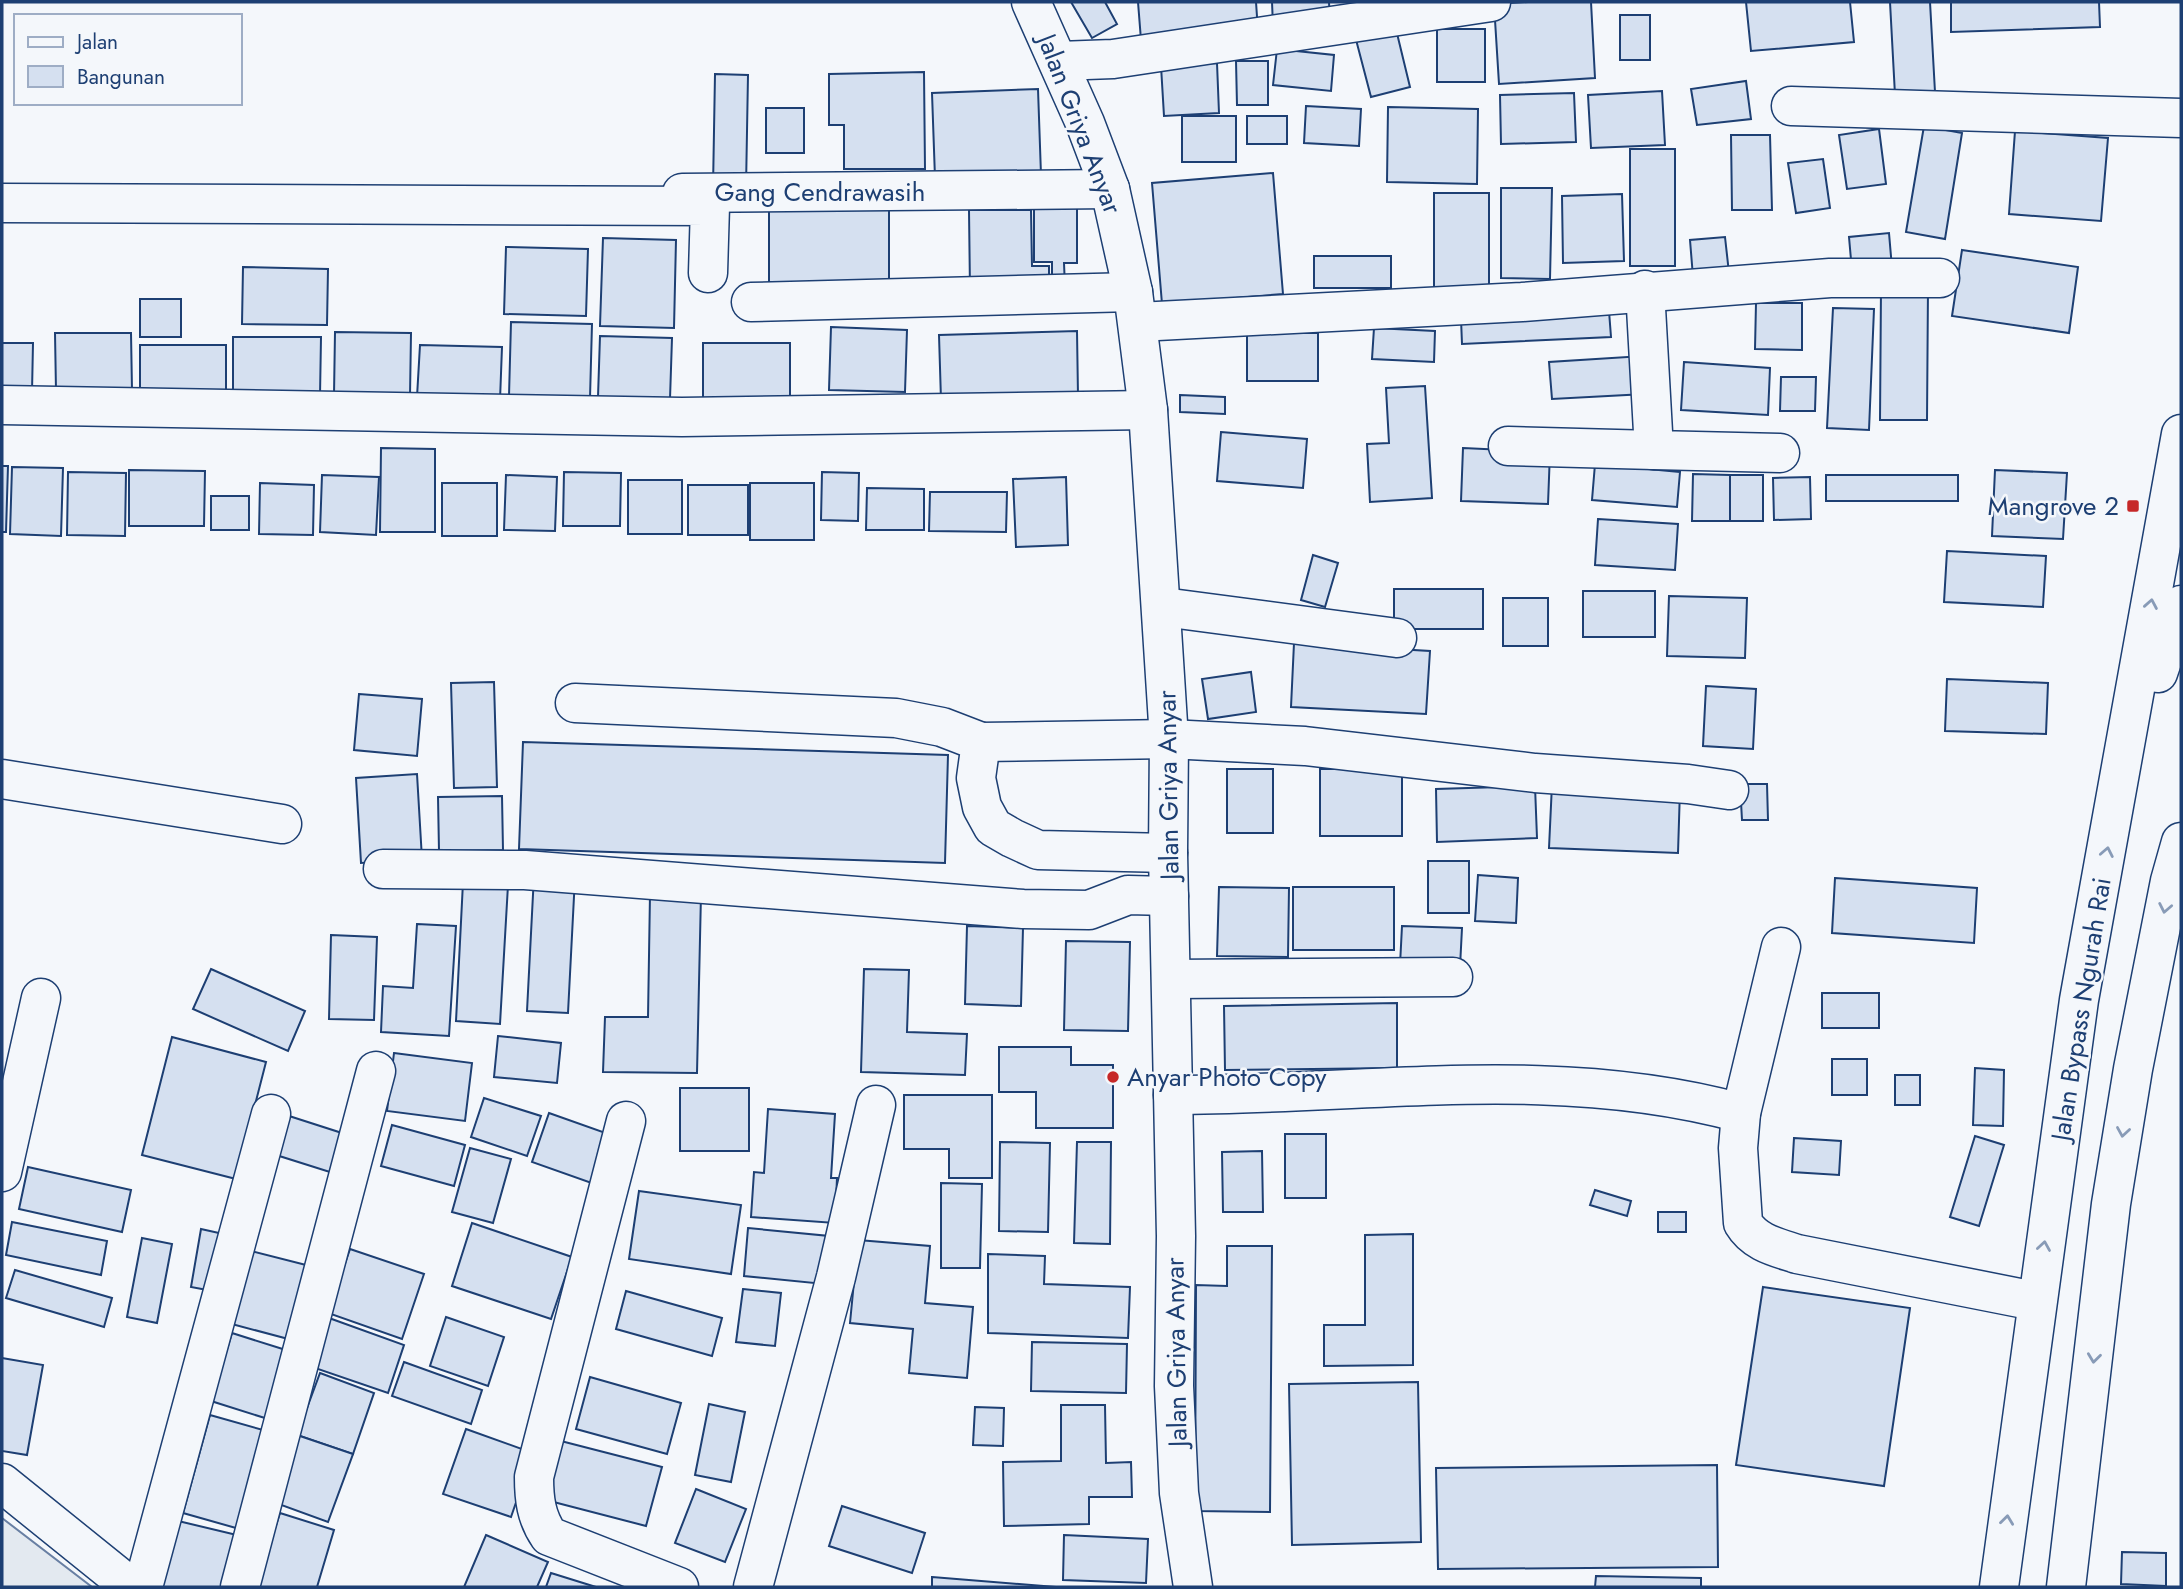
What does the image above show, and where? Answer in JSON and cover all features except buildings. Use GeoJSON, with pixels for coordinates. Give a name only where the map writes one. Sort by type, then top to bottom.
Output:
{"type":"FeatureCollection","features":[{"type":"Feature","properties":{"kind":"main road","name":"Jalan Griya Anyar"},"geometry":{"type":"LineString","coordinates":[[1031,2],[1059,61],[1110,189],[1136,307],[1148,410],[1163,607],[1169,739],[1175,1413],[1179,1493],[1193,1587]]}},
{"type":"Feature","properties":{"kind":"main road"},"geometry":{"type":"LineString","coordinates":[[1059,61],[1113,59],[1166,52],[1491,2]]}},
{"type":"Feature","properties":{"kind":"main road"},"geometry":{"type":"LineString","coordinates":[[1791,106],[2181,118]]}},
{"type":"Feature","properties":{"kind":"main road","name":"Gang Cendrawasih"},"geometry":{"type":"LineString","coordinates":[[530,191],[1110,189]]}},
{"type":"Feature","properties":{"kind":"main road"},"geometry":{"type":"LineString","coordinates":[[2,203],[710,206],[708,273]]}},
{"type":"Feature","properties":{"kind":"main road"},"geometry":{"type":"LineString","coordinates":[[751,302],[1136,307],[1334,314],[1830,278],[1940,278]]}},
{"type":"Feature","properties":{"kind":"main road"},"geometry":{"type":"LineString","coordinates":[[1645,290],[1654,450]]}},
{"type":"Feature","properties":{"kind":"main road"},"geometry":{"type":"LineString","coordinates":[[2,405],[682,417],[1148,410]]}},
{"type":"Feature","properties":{"kind":"main road","name":"Jalan Bypass Ngurah Rai"},"geometry":{"type":"LineString","coordinates":[[1999,1587],[2035,1301],[2079,1000],[2181,434]]}},
{"type":"Feature","properties":{"kind":"main road"},"geometry":{"type":"LineString","coordinates":[[1508,446],[1780,453]]}},
{"type":"Feature","properties":{"kind":"main road"},"geometry":{"type":"LineString","coordinates":[[2119,784],[2181,605]]}},
{"type":"Feature","properties":{"kind":"main road"},"geometry":{"type":"LineString","coordinates":[[1163,607],[1398,638]]}},
{"type":"Feature","properties":{"kind":"main road"},"geometry":{"type":"LineString","coordinates":[[575,703],[896,718],[942,727],[981,742],[1169,739],[1305,746],[1535,773],[1688,784],[1729,790]]}},
{"type":"Feature","properties":{"kind":"main road"},"geometry":{"type":"LineString","coordinates":[[981,742],[976,778],[982,807],[992,827],[1038,850],[1168,853]]}},
{"type":"Feature","properties":{"kind":"main road"},"geometry":{"type":"LineString","coordinates":[[2,779],[282,824]]}},
{"type":"Feature","properties":{"kind":"main road"},"geometry":{"type":"LineString","coordinates":[[2066,1587],[2111,1204],[2133,1069],[2170,881],[2181,842]]}},
{"type":"Feature","properties":{"kind":"main road"},"geometry":{"type":"LineString","coordinates":[[383,869],[525,870],[1023,909],[1090,910],[1128,895],[1169,896]]}},
{"type":"Feature","properties":{"kind":"main road"},"geometry":{"type":"LineString","coordinates":[[1781,947],[1741,1113],[1738,1148],[1743,1223],[1749,1233],[1763,1242],[1797,1254],[2035,1301]]}},
{"type":"Feature","properties":{"kind":"main road"},"geometry":{"type":"LineString","coordinates":[[1172,979],[1453,977]]}},
{"type":"Feature","properties":{"kind":"main road"},"geometry":{"type":"LineString","coordinates":[[2,1172],[41,998]]}},
{"type":"Feature","properties":{"kind":"main road"},"geometry":{"type":"LineString","coordinates":[[240,1587],[376,1071]]}},
{"type":"Feature","properties":{"kind":"main road"},"geometry":{"type":"LineString","coordinates":[[1174,1095],[1239,1095],[1443,1083],[1508,1083],[1639,1093],[1691,1100],[1741,1113]]}},
{"type":"Feature","properties":{"kind":"main road"},"geometry":{"type":"LineString","coordinates":[[753,1587],[833,1290],[876,1105]]}},
{"type":"Feature","properties":{"kind":"main road"},"geometry":{"type":"LineString","coordinates":[[143,1587],[271,1114]]}},
{"type":"Feature","properties":{"kind":"main road"},"geometry":{"type":"LineString","coordinates":[[626,1121],[534,1477],[534,1501],[540,1523],[549,1536],[679,1587]]}},
{"type":"Feature","properties":{"kind":"main road"},"geometry":{"type":"LineString","coordinates":[[2,1483],[131,1587]]}},
{"type":"Feature","properties":{"kind":"shaded area"},"geometry":{"type":"Polygon","coordinates":[[[2,1518],[92,1587],[2,1587],[2,1518]]]}},
{"type":"Feature","properties":{"kind":"place","name":"Mangrove 2"},"geometry":{"type":"Point","coordinates":[2133,506]}},
{"type":"Feature","properties":{"kind":"place","name":"Anyar Photo Copy"},"geometry":{"type":"Point","coordinates":[1113,1077]}}]}
